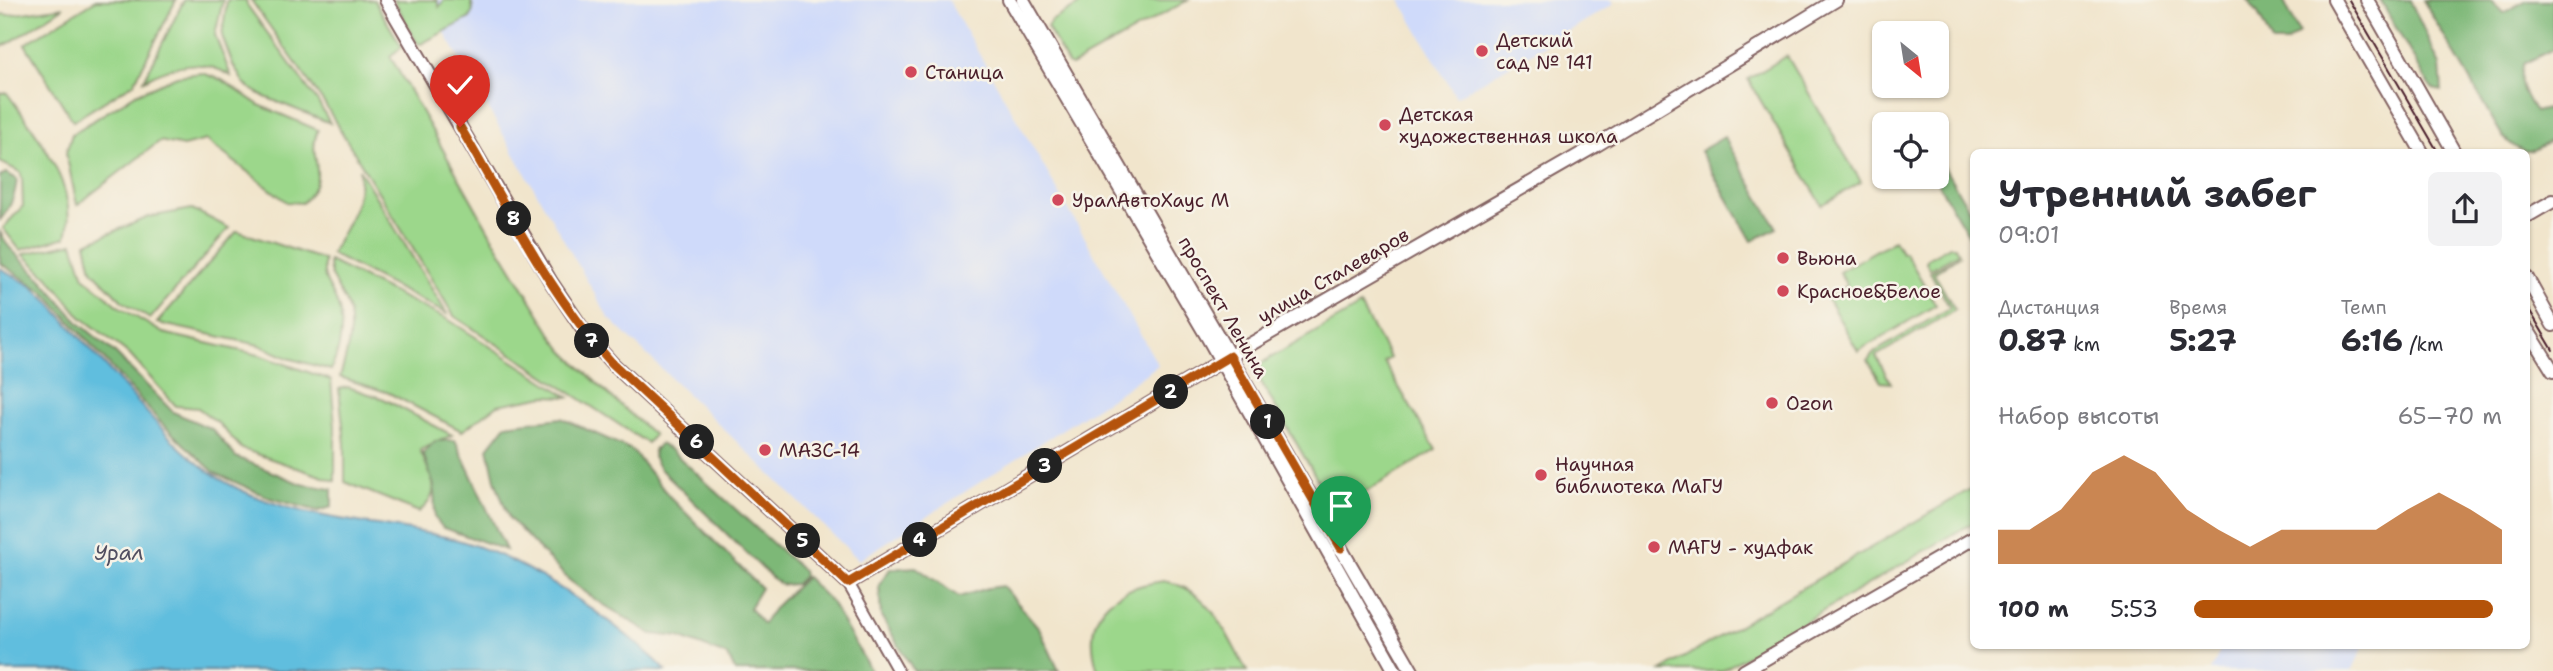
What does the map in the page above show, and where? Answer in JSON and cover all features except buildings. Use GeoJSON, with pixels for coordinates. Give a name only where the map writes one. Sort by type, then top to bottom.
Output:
{"type":"FeatureCollection","features":[{"type":"Feature","properties":{"kind":"main road"},"geometry":{"type":"LineString","coordinates":[[386,0],[551,282],[586,334],[612,363],[848,583]]}},
{"type":"Feature","properties":{"kind":"main road","name":"проспект Ленина"},"geometry":{"type":"LineString","coordinates":[[1009,0],[1412,671]]}},
{"type":"Feature","properties":{"kind":"main road","name":"проспект Ленина"},"geometry":{"type":"LineString","coordinates":[[1023,0],[1225,359],[1395,671]]}},
{"type":"Feature","properties":{"kind":"main road","name":"улица Сталеваров"},"geometry":{"type":"LineString","coordinates":[[848,583],[1225,359],[1576,157],[1836,0]]}},
{"type":"Feature","properties":{"kind":"main road"},"geometry":{"type":"LineString","coordinates":[[2334,0],[2420,149]]}},
{"type":"Feature","properties":{"kind":"main road"},"geometry":{"type":"LineString","coordinates":[[2367,0],[2452,149]]}},
{"type":"Feature","properties":{"kind":"main road"},"geometry":{"type":"LineString","coordinates":[[2530,214],[2553,201]]}},
{"type":"Feature","properties":{"kind":"main road"},"geometry":{"type":"LineString","coordinates":[[2530,283],[2553,325]]}},
{"type":"Feature","properties":{"kind":"main road"},"geometry":{"type":"LineString","coordinates":[[2530,334],[2553,371]]}},
{"type":"Feature","properties":{"kind":"main road"},"geometry":{"type":"LineString","coordinates":[[1744,671],[1970,540]]}},
{"type":"Feature","properties":{"kind":"street"},"geometry":{"type":"LineString","coordinates":[[848,583],[898,671]]}},
{"type":"Feature","properties":{"kind":"shaded area"},"geometry":{"type":"Polygon","coordinates":[[[426,0],[948,0],[1158,365],[1122,391],[859,560],[608,317],[426,0]]]}},
{"type":"Feature","properties":{"kind":"shaded area","name":"Детский сад № 141"},"geometry":{"type":"Polygon","coordinates":[[[1400,0],[1612,0],[1614,4],[1456,97],[1400,0]]]}},
{"type":"Feature","properties":{"kind":"shaded area"},"geometry":{"type":"Polygon","coordinates":[[[2221,649],[2363,649],[2352,671],[2211,671],[2221,649]]]}},
{"type":"Feature","properties":{"kind":"green space"},"geometry":{"type":"Polygon","coordinates":[[[96,0],[176,0],[134,83],[73,121],[25,44],[96,0]]]}},
{"type":"Feature","properties":{"kind":"green space"},"geometry":{"type":"Polygon","coordinates":[[[184,0],[223,0],[215,35],[231,76],[209,66],[188,65],[166,70],[144,80],[184,0]]]}},
{"type":"Feature","properties":{"kind":"green space"},"geometry":{"type":"Polygon","coordinates":[[[227,0],[246,0],[330,123],[265,97],[245,85],[233,65],[222,36],[227,0]]]}},
{"type":"Feature","properties":{"kind":"green space"},"geometry":{"type":"Polygon","coordinates":[[[251,0],[374,0],[402,47],[390,56],[494,240],[554,338],[607,393],[654,435],[647,443],[454,316],[324,103],[251,0]]]}},
{"type":"Feature","properties":{"kind":"green space"},"geometry":{"type":"Polygon","coordinates":[[[394,0],[437,0],[439,7],[444,0],[471,0],[473,10],[470,18],[421,44],[417,43],[394,0]]]}},
{"type":"Feature","properties":{"kind":"green space"},"geometry":{"type":"Polygon","coordinates":[[[1087,0],[1188,0],[1071,66],[1047,27],[1051,21],[1087,0]]]}},
{"type":"Feature","properties":{"kind":"green space"},"geometry":{"type":"Polygon","coordinates":[[[2248,0],[2283,0],[2299,33],[2286,43],[2272,43],[2258,13],[2248,0]]]}},
{"type":"Feature","properties":{"kind":"green space"},"geometry":{"type":"Polygon","coordinates":[[[2380,0],[2410,0],[2440,65],[2442,91],[2433,89],[2425,78],[2380,0]]]}},
{"type":"Feature","properties":{"kind":"green space"},"geometry":{"type":"Polygon","coordinates":[[[2423,0],[2491,0],[2503,13],[2527,0],[2553,0],[2553,49],[2523,64],[2521,78],[2523,89],[2535,112],[2553,110],[2553,140],[2530,150],[2519,149],[2503,137],[2423,0]]]}},
{"type":"Feature","properties":{"kind":"green space"},"geometry":{"type":"Polygon","coordinates":[[[64,7],[9,43],[0,47],[0,14],[64,7]]]}},
{"type":"Feature","properties":{"kind":"green space"},"geometry":{"type":"Polygon","coordinates":[[[1787,56],[1861,182],[1822,205],[1748,79],[1787,56]]]}},
{"type":"Feature","properties":{"kind":"green space"},"geometry":{"type":"Polygon","coordinates":[[[202,73],[222,80],[259,105],[318,130],[314,149],[316,183],[302,203],[287,202],[206,140],[183,146],[160,141],[77,205],[66,153],[72,134],[136,94],[177,76],[202,73]]]}},
{"type":"Feature","properties":{"kind":"green space"},"geometry":{"type":"Polygon","coordinates":[[[0,93],[7,93],[30,125],[61,179],[69,218],[66,237],[20,250],[3,228],[23,206],[20,172],[0,162],[0,93]]]}},
{"type":"Feature","properties":{"kind":"green space"},"geometry":{"type":"Polygon","coordinates":[[[1724,137],[1777,228],[1752,241],[1700,151],[1724,137]]]}},
{"type":"Feature","properties":{"kind":"green space"},"geometry":{"type":"Polygon","coordinates":[[[359,169],[447,314],[331,254],[356,203],[359,169]]]}},
{"type":"Feature","properties":{"kind":"green space"},"geometry":{"type":"Polygon","coordinates":[[[6,173],[17,179],[12,201],[0,220],[0,176],[6,173]]]}},
{"type":"Feature","properties":{"kind":"green space"},"geometry":{"type":"Polygon","coordinates":[[[1949,176],[1970,211],[1970,237],[1941,189],[1949,189],[1949,176]]]}},
{"type":"Feature","properties":{"kind":"green space"},"geometry":{"type":"Polygon","coordinates":[[[192,209],[229,228],[150,319],[122,301],[92,270],[86,243],[149,217],[192,209]]]}},
{"type":"Feature","properties":{"kind":"green space"},"geometry":{"type":"Polygon","coordinates":[[[237,231],[324,260],[326,280],[338,306],[341,322],[339,347],[331,370],[288,358],[259,345],[157,323],[237,231]]]}},
{"type":"Feature","properties":{"kind":"green space"},"geometry":{"type":"Polygon","coordinates":[[[0,232],[9,247],[79,323],[115,353],[173,412],[212,429],[236,457],[301,484],[332,489],[332,507],[318,511],[270,498],[215,473],[162,424],[45,293],[0,263],[0,232]]]}},
{"type":"Feature","properties":{"kind":"green space"},"geometry":{"type":"Polygon","coordinates":[[[1894,240],[1902,253],[1905,252],[1936,305],[1858,351],[1827,298],[1847,286],[1839,272],[1894,240]]]}},
{"type":"Feature","properties":{"kind":"green space"},"geometry":{"type":"Polygon","coordinates":[[[73,243],[84,277],[121,308],[163,333],[259,355],[331,380],[335,426],[335,481],[242,449],[218,423],[198,408],[176,406],[128,353],[81,317],[51,280],[23,254],[73,243]]]}},
{"type":"Feature","properties":{"kind":"green space"},"geometry":{"type":"Polygon","coordinates":[[[1950,246],[1955,246],[1958,253],[1930,269],[1926,263],[1927,259],[1950,246]]]}},
{"type":"Feature","properties":{"kind":"green space"},"geometry":{"type":"Polygon","coordinates":[[[1960,255],[1934,273],[1955,310],[1876,356],[1891,383],[1881,382],[1868,360],[1873,353],[1950,308],[1930,272],[1960,255]]]}},
{"type":"Feature","properties":{"kind":"green space"},"geometry":{"type":"Polygon","coordinates":[[[329,261],[449,320],[569,397],[545,396],[498,405],[462,431],[389,393],[340,377],[347,351],[350,322],[347,306],[331,274],[329,261]]]}},
{"type":"Feature","properties":{"kind":"green space"},"geometry":{"type":"Polygon","coordinates":[[[1360,306],[1390,358],[1384,362],[1436,450],[1335,510],[1253,368],[1360,306]]]}},
{"type":"Feature","properties":{"kind":"green space"},"geometry":{"type":"Polygon","coordinates":[[[348,387],[384,399],[452,435],[420,450],[431,476],[433,490],[432,497],[419,512],[345,482],[345,444],[339,389],[348,387]]]}},
{"type":"Feature","properties":{"kind":"green space"},"geometry":{"type":"Polygon","coordinates":[[[561,418],[632,450],[669,496],[761,588],[749,608],[763,624],[776,606],[806,577],[831,602],[871,671],[735,671],[728,656],[679,637],[652,634],[569,580],[509,518],[495,480],[488,448],[506,425],[561,418]]]}},
{"type":"Feature","properties":{"kind":"green space"},"geometry":{"type":"Polygon","coordinates":[[[455,440],[506,550],[443,528],[435,518],[434,486],[423,453],[435,441],[455,440]]]}},
{"type":"Feature","properties":{"kind":"green space"},"geometry":{"type":"Polygon","coordinates":[[[660,444],[671,450],[803,571],[804,576],[796,584],[782,585],[771,577],[660,469],[653,457],[654,450],[660,444]]]}},
{"type":"Feature","properties":{"kind":"green space"},"geometry":{"type":"Polygon","coordinates":[[[1970,489],[1970,524],[1721,671],[1661,671],[1970,489]]]}},
{"type":"Feature","properties":{"kind":"green space"},"geometry":{"type":"Polygon","coordinates":[[[916,567],[959,597],[1003,586],[1039,628],[1059,671],[914,671],[881,616],[879,585],[890,569],[916,567]]]}},
{"type":"Feature","properties":{"kind":"green space"},"geometry":{"type":"Polygon","coordinates":[[[1164,581],[1194,593],[1205,603],[1215,615],[1247,671],[1098,671],[1093,651],[1093,634],[1104,607],[1128,590],[1164,581]]]}},
{"type":"Feature","properties":{"kind":"water","name":"Урал"},"geometry":{"type":"Polygon","coordinates":[[[0,268],[33,287],[49,302],[165,432],[189,456],[216,476],[255,496],[280,505],[332,518],[436,535],[488,551],[567,592],[635,642],[666,671],[0,671],[0,268]]]}},
{"type":"Feature","properties":{"kind":"tram line"},"geometry":{"type":"LineString","coordinates":[[2349,0],[2436,149]]}},
{"type":"Feature","properties":{"kind":"tram line"},"geometry":{"type":"LineString","coordinates":[[2530,311],[2553,350]]}},
{"type":"Feature","properties":{"kind":"place","name":"Детский сад № 141"},"geometry":{"type":"Point","coordinates":[1482,51]}},
{"type":"Feature","properties":{"kind":"place","name":"Станица"},"geometry":{"type":"Point","coordinates":[911,72]}},
{"type":"Feature","properties":{"kind":"place","name":"Детская художественная школа"},"geometry":{"type":"Point","coordinates":[1385,125]}},
{"type":"Feature","properties":{"kind":"place","name":"УралАвтоХаус М"},"geometry":{"type":"Point","coordinates":[1058,200]}},
{"type":"Feature","properties":{"kind":"place","name":"Вьюна"},"geometry":{"type":"Point","coordinates":[1783,258]}},
{"type":"Feature","properties":{"kind":"place","name":"Красное&Белое"},"geometry":{"type":"Point","coordinates":[1783,291]}},
{"type":"Feature","properties":{"kind":"place","name":"Ozon"},"geometry":{"type":"Point","coordinates":[1772,403]}},
{"type":"Feature","properties":{"kind":"place","name":"МАЗС-14"},"geometry":{"type":"Point","coordinates":[765,450]}},
{"type":"Feature","properties":{"kind":"place","name":"Научная библиотека МаГУ"},"geometry":{"type":"Point","coordinates":[1541,475]}},
{"type":"Feature","properties":{"kind":"place","name":"МАГУ - худфак"},"geometry":{"type":"Point","coordinates":[1654,547]}},
{"type":"Feature","properties":{"kind":"route"},"geometry":{"type":"LineString","coordinates":[[460,127],[551,282],[586,334],[612,363],[848,583],[1230,356],[1341,548]]}}]}
